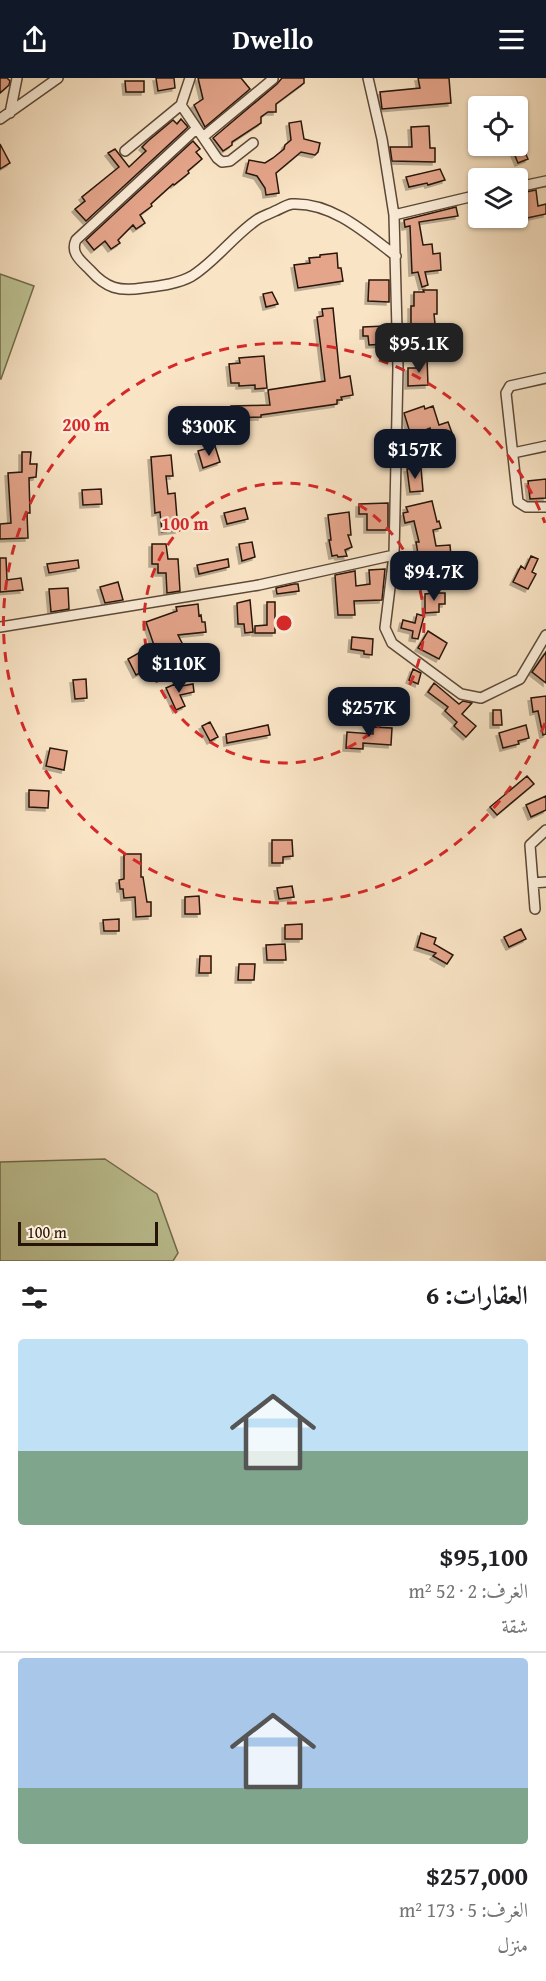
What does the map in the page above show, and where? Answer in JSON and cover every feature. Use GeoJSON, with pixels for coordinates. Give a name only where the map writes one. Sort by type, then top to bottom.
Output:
{"type":"FeatureCollection","features":[{"type":"Feature","properties":{"kind":"street"},"geometry":{"type":"LineString","coordinates":[[10,113],[17,78]]}},
{"type":"Feature","properties":{"kind":"street"},"geometry":{"type":"LineString","coordinates":[[0,119],[58,78]]}},
{"type":"Feature","properties":{"kind":"street"},"geometry":{"type":"LineString","coordinates":[[368,78],[382,139],[394,215],[396,256],[398,368],[394,555],[385,628],[392,643],[461,694],[481,698],[520,679],[546,635]]}},
{"type":"Feature","properties":{"kind":"street"},"geometry":{"type":"LineString","coordinates":[[125,152],[181,105],[192,79]]}},
{"type":"Feature","properties":{"kind":"street"},"geometry":{"type":"LineString","coordinates":[[273,79],[200,133],[76,240],[73,246],[75,254],[100,282],[112,288],[132,290],[180,281],[198,271],[258,219],[289,204],[311,206],[332,212],[362,230],[396,256]]}},
{"type":"Feature","properties":{"kind":"street"},"geometry":{"type":"LineString","coordinates":[[181,105],[222,162],[230,161],[253,143]]}},
{"type":"Feature","properties":{"kind":"street"},"geometry":{"type":"LineString","coordinates":[[528,185],[546,182]]}},
{"type":"Feature","properties":{"kind":"street"},"geometry":{"type":"LineString","coordinates":[[394,215],[468,197]]}},
{"type":"Feature","properties":{"kind":"street"},"geometry":{"type":"LineString","coordinates":[[546,378],[510,386],[506,393],[518,502],[526,507],[546,507]]}},
{"type":"Feature","properties":{"kind":"street"},"geometry":{"type":"LineString","coordinates":[[513,453],[546,446]]}},
{"type":"Feature","properties":{"kind":"street"},"geometry":{"type":"LineString","coordinates":[[0,627],[259,585],[394,555]]}},
{"type":"Feature","properties":{"kind":"street"},"geometry":{"type":"LineString","coordinates":[[535,909],[530,845],[546,830]]}},
{"type":"Feature","properties":{"kind":"street"},"geometry":{"type":"LineString","coordinates":[[533,883],[546,882]]}},
{"type":"Feature","properties":{"kind":"green space"},"geometry":{"type":"Polygon","coordinates":[[[0,274],[34,286],[1,379],[0,379],[0,274]]]}},
{"type":"Feature","properties":{"kind":"green space"},"geometry":{"type":"Polygon","coordinates":[[[105,1159],[157,1194],[178,1253],[173,1261],[0,1261],[0,1162],[105,1159]]]}},
{"type":"Feature","properties":{"kind":"building"},"geometry":{"type":"Polygon","coordinates":[[[0,78],[7,78],[10,81],[0,93],[0,78]]]}},
{"type":"Feature","properties":{"kind":"building"},"geometry":{"type":"Polygon","coordinates":[[[156,78],[174,78],[175,88],[158,91],[156,78]]]}},
{"type":"Feature","properties":{"kind":"building"},"geometry":{"type":"Polygon","coordinates":[[[198,78],[241,78],[250,89],[205,127],[194,105],[203,99],[198,78]]]}},
{"type":"Feature","properties":{"kind":"building"},"geometry":{"type":"Polygon","coordinates":[[[282,78],[304,78],[304,83],[276,104],[276,112],[268,112],[261,117],[261,123],[232,142],[232,145],[223,151],[213,138],[282,78]]]}},
{"type":"Feature","properties":{"kind":"building"},"geometry":{"type":"Polygon","coordinates":[[[418,78],[449,78],[451,103],[382,109],[380,92],[420,88],[418,78]]]}},
{"type":"Feature","properties":{"kind":"building"},"geometry":{"type":"Polygon","coordinates":[[[125,81],[144,81],[144,92],[126,92],[125,81]]]}},
{"type":"Feature","properties":{"kind":"building"},"geometry":{"type":"Polygon","coordinates":[[[181,119],[188,127],[86,221],[75,209],[85,201],[82,197],[119,167],[108,153],[115,149],[129,167],[146,151],[142,147],[148,141],[173,120],[177,124],[181,119]]]}},
{"type":"Feature","properties":{"kind":"building"},"geometry":{"type":"Polygon","coordinates":[[[301,121],[304,139],[320,143],[318,152],[315,155],[301,152],[276,173],[279,193],[266,195],[265,188],[257,176],[246,173],[249,160],[265,163],[273,158],[291,140],[289,123],[301,121]]]}},
{"type":"Feature","properties":{"kind":"building"},"geometry":{"type":"Polygon","coordinates":[[[429,126],[430,148],[435,148],[435,162],[392,161],[390,147],[412,147],[411,127],[429,126]]]}},
{"type":"Feature","properties":{"kind":"building"},"geometry":{"type":"Polygon","coordinates":[[[193,141],[200,149],[196,152],[202,159],[140,215],[145,223],[136,229],[133,225],[118,240],[120,243],[111,249],[105,241],[94,250],[86,240],[193,141]]]}},
{"type":"Feature","properties":{"kind":"building"},"geometry":{"type":"Polygon","coordinates":[[[0,144],[10,163],[0,169],[0,144]]]}},
{"type":"Feature","properties":{"kind":"building"},"geometry":{"type":"Polygon","coordinates":[[[515,156],[527,156],[528,159],[518,163],[515,156]]]}},
{"type":"Feature","properties":{"kind":"building"},"geometry":{"type":"Polygon","coordinates":[[[440,169],[445,180],[409,187],[406,177],[440,169]]]}},
{"type":"Feature","properties":{"kind":"building"},"geometry":{"type":"Polygon","coordinates":[[[536,190],[538,206],[546,204],[546,214],[528,218],[528,192],[536,190]]]}},
{"type":"Feature","properties":{"kind":"building"},"geometry":{"type":"Polygon","coordinates":[[[456,207],[458,216],[419,222],[423,245],[432,244],[433,254],[440,253],[441,270],[425,272],[428,285],[422,287],[418,272],[412,273],[410,226],[405,227],[404,220],[456,207]]]}},
{"type":"Feature","properties":{"kind":"building"},"geometry":{"type":"Polygon","coordinates":[[[337,253],[338,268],[341,268],[343,281],[298,288],[294,265],[310,263],[309,258],[337,253]]]}},
{"type":"Feature","properties":{"kind":"building"},"geometry":{"type":"Polygon","coordinates":[[[369,280],[389,280],[389,302],[368,301],[369,280]]]}},
{"type":"Feature","properties":{"kind":"building"},"geometry":{"type":"Polygon","coordinates":[[[423,290],[437,290],[437,314],[434,314],[437,343],[426,344],[425,339],[404,340],[404,324],[411,324],[414,292],[424,292],[423,290]]]}},
{"type":"Feature","properties":{"kind":"building"},"geometry":{"type":"Polygon","coordinates":[[[272,292],[278,304],[266,307],[263,294],[272,292]]]}},
{"type":"Feature","properties":{"kind":"building"},"geometry":{"type":"Polygon","coordinates":[[[333,308],[340,378],[350,376],[353,395],[341,397],[342,400],[337,400],[337,404],[261,415],[261,417],[231,418],[231,406],[270,405],[268,390],[325,381],[317,317],[323,316],[322,309],[333,308]]]}},
{"type":"Feature","properties":{"kind":"building"},"geometry":{"type":"Polygon","coordinates":[[[385,326],[386,344],[369,345],[368,336],[363,336],[363,327],[385,326]]]}},
{"type":"Feature","properties":{"kind":"building"},"geometry":{"type":"Polygon","coordinates":[[[264,356],[267,388],[255,389],[255,385],[239,386],[239,383],[231,383],[229,364],[240,363],[239,358],[264,356]]]}},
{"type":"Feature","properties":{"kind":"building"},"geometry":{"type":"Polygon","coordinates":[[[418,358],[427,358],[428,385],[408,386],[408,368],[419,368],[418,358]]]}},
{"type":"Feature","properties":{"kind":"building"},"geometry":{"type":"Polygon","coordinates":[[[424,406],[425,409],[433,406],[439,425],[448,422],[455,441],[436,447],[430,428],[411,436],[404,413],[424,406]]]}},
{"type":"Feature","properties":{"kind":"building"},"geometry":{"type":"Polygon","coordinates":[[[215,446],[220,462],[203,468],[198,451],[215,446]]]}},
{"type":"Feature","properties":{"kind":"building"},"geometry":{"type":"Polygon","coordinates":[[[22,452],[31,452],[30,464],[37,464],[36,477],[29,478],[28,538],[0,539],[0,524],[11,523],[8,473],[22,472],[22,452]]]}},
{"type":"Feature","properties":{"kind":"building"},"geometry":{"type":"Polygon","coordinates":[[[171,455],[173,476],[166,476],[168,494],[175,493],[178,530],[162,532],[160,512],[155,513],[151,457],[171,455]]]}},
{"type":"Feature","properties":{"kind":"building"},"geometry":{"type":"Polygon","coordinates":[[[421,468],[423,491],[410,492],[407,469],[421,468]]]}},
{"type":"Feature","properties":{"kind":"building"},"geometry":{"type":"Polygon","coordinates":[[[546,479],[546,498],[530,499],[528,481],[546,479]]]}},
{"type":"Feature","properties":{"kind":"building"},"geometry":{"type":"Polygon","coordinates":[[[101,489],[102,504],[83,505],[82,490],[101,489]]]}},
{"type":"Feature","properties":{"kind":"building"},"geometry":{"type":"Polygon","coordinates":[[[432,501],[437,522],[439,521],[441,528],[433,530],[436,546],[450,545],[451,556],[419,560],[416,542],[419,542],[414,521],[405,523],[403,513],[408,512],[406,507],[432,501]]]}},
{"type":"Feature","properties":{"kind":"building"},"geometry":{"type":"Polygon","coordinates":[[[388,503],[388,530],[367,530],[367,514],[359,514],[359,504],[388,503]]]}},
{"type":"Feature","properties":{"kind":"building"},"geometry":{"type":"Polygon","coordinates":[[[245,508],[248,519],[227,524],[224,513],[245,508]]]}},
{"type":"Feature","properties":{"kind":"building"},"geometry":{"type":"Polygon","coordinates":[[[349,512],[351,535],[348,535],[352,547],[345,550],[347,556],[332,556],[328,515],[349,512]]]}},
{"type":"Feature","properties":{"kind":"building"},"geometry":{"type":"Polygon","coordinates":[[[252,542],[255,557],[242,561],[239,544],[252,542]]]}},
{"type":"Feature","properties":{"kind":"building"},"geometry":{"type":"Polygon","coordinates":[[[152,544],[166,544],[168,559],[178,559],[180,591],[167,593],[166,573],[158,573],[158,564],[152,564],[152,544]]]}},
{"type":"Feature","properties":{"kind":"building"},"geometry":{"type":"Polygon","coordinates":[[[531,556],[538,559],[532,572],[536,574],[528,589],[513,582],[521,566],[525,569],[531,556]]]}},
{"type":"Feature","properties":{"kind":"building"},"geometry":{"type":"Polygon","coordinates":[[[0,558],[6,558],[7,580],[21,578],[23,590],[0,592],[0,558]]]}},
{"type":"Feature","properties":{"kind":"building"},"geometry":{"type":"Polygon","coordinates":[[[228,559],[229,567],[199,574],[197,565],[228,559]]]}},
{"type":"Feature","properties":{"kind":"building"},"geometry":{"type":"Polygon","coordinates":[[[78,560],[79,568],[49,573],[47,564],[78,560]]]}},
{"type":"Feature","properties":{"kind":"building"},"geometry":{"type":"Polygon","coordinates":[[[385,569],[382,600],[354,601],[355,615],[338,615],[335,575],[355,571],[356,586],[370,584],[369,570],[385,569]]]}},
{"type":"Feature","properties":{"kind":"building"},"geometry":{"type":"Polygon","coordinates":[[[118,582],[123,600],[105,603],[100,587],[118,582]]]}},
{"type":"Feature","properties":{"kind":"building"},"geometry":{"type":"Polygon","coordinates":[[[298,584],[299,591],[277,594],[276,588],[298,584]]]}},
{"type":"Feature","properties":{"kind":"building"},"geometry":{"type":"Polygon","coordinates":[[[68,588],[69,609],[51,612],[49,589],[68,588]]]}},
{"type":"Feature","properties":{"kind":"building"},"geometry":{"type":"Polygon","coordinates":[[[445,593],[445,604],[439,604],[439,612],[425,613],[425,594],[445,593]]]}},
{"type":"Feature","properties":{"kind":"building"},"geometry":{"type":"Polygon","coordinates":[[[250,600],[253,632],[245,633],[244,624],[238,624],[237,603],[250,600]]]}},
{"type":"Feature","properties":{"kind":"building"},"geometry":{"type":"Polygon","coordinates":[[[267,602],[275,602],[275,633],[255,633],[255,626],[267,625],[267,602]]]}},
{"type":"Feature","properties":{"kind":"building"},"geometry":{"type":"Polygon","coordinates":[[[198,604],[199,616],[201,615],[202,622],[205,622],[206,632],[178,635],[183,645],[172,650],[170,646],[156,651],[146,622],[177,611],[176,607],[198,604]]]}},
{"type":"Feature","properties":{"kind":"building"},"geometry":{"type":"Polygon","coordinates":[[[417,614],[424,616],[418,639],[412,638],[413,631],[401,628],[403,620],[415,623],[417,614]]]}},
{"type":"Feature","properties":{"kind":"building"},"geometry":{"type":"Polygon","coordinates":[[[428,631],[447,643],[439,659],[418,648],[428,631]]]}},
{"type":"Feature","properties":{"kind":"building"},"geometry":{"type":"Polygon","coordinates":[[[352,637],[373,639],[372,655],[351,649],[352,637]]]}},
{"type":"Feature","properties":{"kind":"building"},"geometry":{"type":"Polygon","coordinates":[[[144,650],[153,666],[136,675],[128,659],[144,650]]]}},
{"type":"Feature","properties":{"kind":"building"},"geometry":{"type":"Polygon","coordinates":[[[546,652],[546,683],[532,672],[546,652]]]}},
{"type":"Feature","properties":{"kind":"building"},"geometry":{"type":"Polygon","coordinates":[[[413,669],[421,673],[418,684],[409,680],[413,669]]]}},
{"type":"Feature","properties":{"kind":"building"},"geometry":{"type":"Polygon","coordinates":[[[86,679],[87,698],[75,699],[73,680],[86,679]]]}},
{"type":"Feature","properties":{"kind":"building"},"geometry":{"type":"Polygon","coordinates":[[[434,683],[459,704],[463,701],[472,703],[462,714],[476,726],[466,737],[454,726],[457,722],[445,711],[448,707],[428,692],[434,683]]]}},
{"type":"Feature","properties":{"kind":"building"},"geometry":{"type":"Polygon","coordinates":[[[175,684],[176,687],[193,684],[194,692],[180,695],[185,706],[176,710],[166,688],[175,684]]]}},
{"type":"Feature","properties":{"kind":"building"},"geometry":{"type":"Polygon","coordinates":[[[350,696],[370,696],[370,712],[349,712],[350,696]]]}},
{"type":"Feature","properties":{"kind":"building"},"geometry":{"type":"Polygon","coordinates":[[[546,696],[546,734],[543,735],[538,711],[533,712],[531,698],[546,696]]]}},
{"type":"Feature","properties":{"kind":"building"},"geometry":{"type":"Polygon","coordinates":[[[493,710],[501,710],[502,725],[493,725],[493,710]]]}},
{"type":"Feature","properties":{"kind":"building"},"geometry":{"type":"Polygon","coordinates":[[[210,722],[218,737],[210,741],[202,726],[210,722]]]}},
{"type":"Feature","properties":{"kind":"building"},"geometry":{"type":"Polygon","coordinates":[[[268,725],[270,735],[227,743],[226,734],[268,725]]]}},
{"type":"Feature","properties":{"kind":"building"},"geometry":{"type":"Polygon","coordinates":[[[526,725],[529,738],[518,741],[519,744],[503,748],[499,733],[526,725]]]}},
{"type":"Feature","properties":{"kind":"building"},"geometry":{"type":"Polygon","coordinates":[[[373,727],[392,728],[391,745],[363,743],[363,749],[346,748],[347,732],[373,734],[373,727]]]}},
{"type":"Feature","properties":{"kind":"building"},"geometry":{"type":"Polygon","coordinates":[[[50,748],[67,751],[64,770],[46,766],[50,748]]]}},
{"type":"Feature","properties":{"kind":"building"},"geometry":{"type":"Polygon","coordinates":[[[527,776],[534,784],[497,815],[490,807],[527,776]]]}},
{"type":"Feature","properties":{"kind":"building"},"geometry":{"type":"Polygon","coordinates":[[[29,790],[49,791],[48,808],[29,807],[29,790]]]}},
{"type":"Feature","properties":{"kind":"building"},"geometry":{"type":"Polygon","coordinates":[[[546,796],[546,810],[531,817],[526,805],[546,796]]]}},
{"type":"Feature","properties":{"kind":"building"},"geometry":{"type":"Polygon","coordinates":[[[272,840],[292,840],[293,856],[283,857],[283,863],[272,863],[272,840]]]}},
{"type":"Feature","properties":{"kind":"building"},"geometry":{"type":"Polygon","coordinates":[[[124,854],[141,854],[141,877],[143,877],[147,902],[151,902],[151,916],[136,917],[135,897],[124,898],[123,889],[120,889],[119,880],[124,879],[124,854]]]}},
{"type":"Feature","properties":{"kind":"building"},"geometry":{"type":"Polygon","coordinates":[[[292,886],[294,897],[279,899],[277,888],[292,886]]]}},
{"type":"Feature","properties":{"kind":"building"},"geometry":{"type":"Polygon","coordinates":[[[199,896],[200,914],[185,914],[185,897],[199,896]]]}},
{"type":"Feature","properties":{"kind":"building"},"geometry":{"type":"Polygon","coordinates":[[[119,919],[119,931],[104,931],[103,920],[119,919]]]}},
{"type":"Feature","properties":{"kind":"building"},"geometry":{"type":"Polygon","coordinates":[[[302,924],[302,939],[285,939],[285,925],[302,924]]]}},
{"type":"Feature","properties":{"kind":"building"},"geometry":{"type":"Polygon","coordinates":[[[521,929],[526,939],[509,947],[504,937],[521,929]]]}},
{"type":"Feature","properties":{"kind":"building"},"geometry":{"type":"Polygon","coordinates":[[[421,933],[436,938],[434,944],[453,955],[447,964],[433,956],[436,953],[417,947],[421,933]]]}},
{"type":"Feature","properties":{"kind":"building"},"geometry":{"type":"Polygon","coordinates":[[[285,944],[286,960],[267,960],[266,945],[285,944]]]}},
{"type":"Feature","properties":{"kind":"building"},"geometry":{"type":"Polygon","coordinates":[[[200,956],[211,956],[211,973],[199,973],[200,956]]]}},
{"type":"Feature","properties":{"kind":"building"},"geometry":{"type":"Polygon","coordinates":[[[239,964],[255,964],[254,980],[238,980],[239,964]]]}}]}
